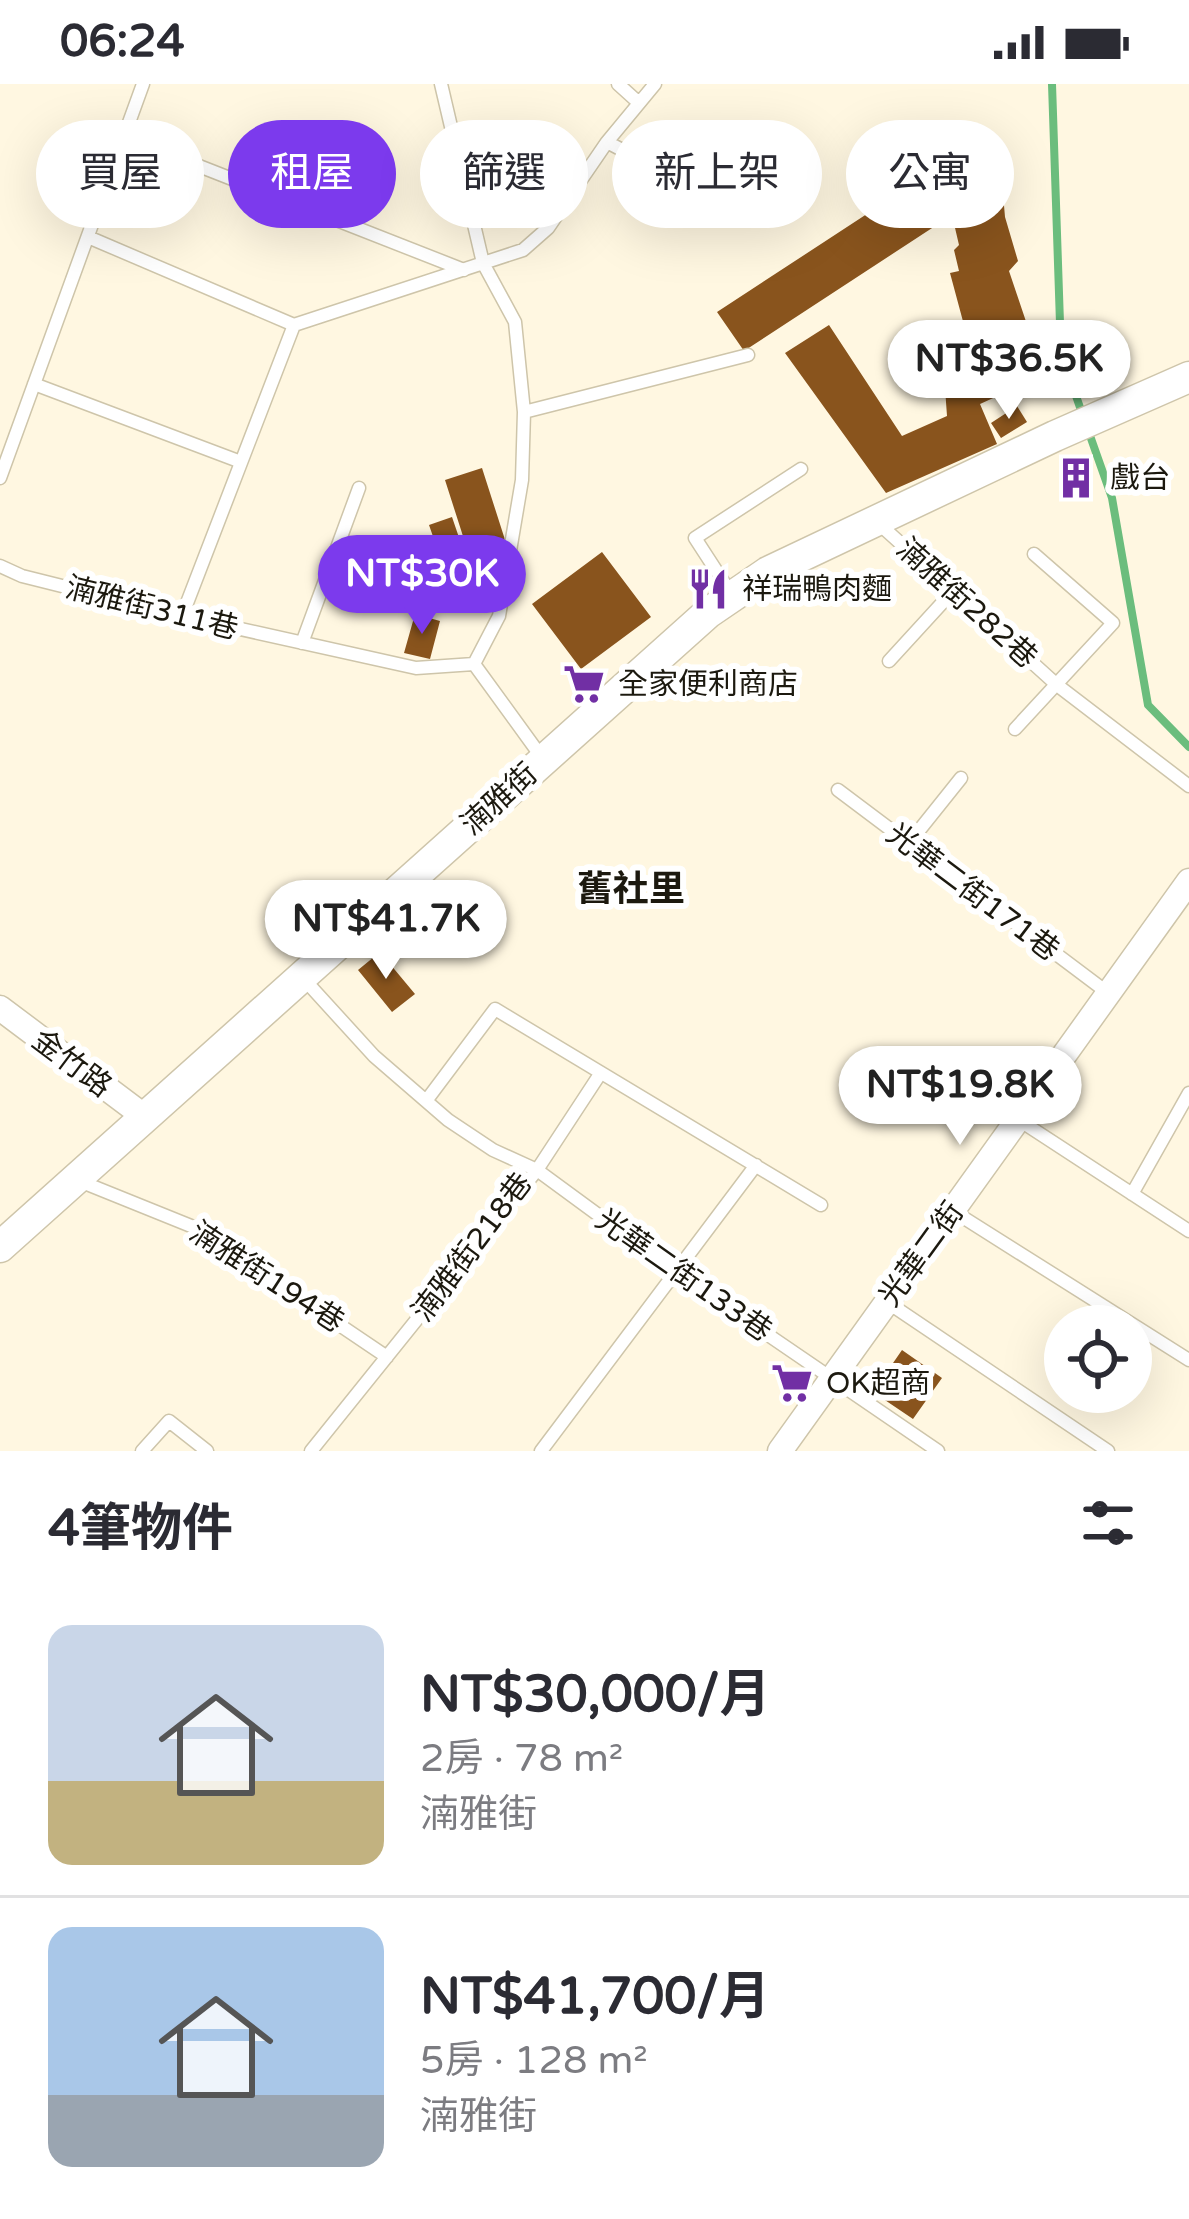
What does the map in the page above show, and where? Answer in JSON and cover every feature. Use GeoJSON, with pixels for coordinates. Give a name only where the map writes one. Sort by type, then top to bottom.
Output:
{"type":"FeatureCollection","features":[{"type":"Feature","properties":{"kind":"street","name":"湳雅街"},"geometry":{"type":"LineString","coordinates":[[0,1246],[708,613],[768,572],[1189,377]]}},
{"type":"Feature","properties":{"kind":"street","name":"光華二街"},"geometry":{"type":"LineString","coordinates":[[779,1451],[1189,881]]}},
{"type":"Feature","properties":{"kind":"street","name":"金竹路"},"geometry":{"type":"LineString","coordinates":[[0,1008],[145,1117]]}},
{"type":"Feature","properties":{"kind":"lane"},"geometry":{"type":"LineString","coordinates":[[130,120],[143,84]]}},
{"type":"Feature","properties":{"kind":"lane"},"geometry":{"type":"LineString","coordinates":[[441,84],[483,263],[514,322],[524,412],[522,480],[499,616],[474,664],[543,759]]}},
{"type":"Feature","properties":{"kind":"lane"},"geometry":{"type":"LineString","coordinates":[[618,84],[640,103]]}},
{"type":"Feature","properties":{"kind":"lane"},"geometry":{"type":"LineString","coordinates":[[88,237],[294,325],[523,250],[548,229],[607,142],[655,84]]}},
{"type":"Feature","properties":{"kind":"lane"},"geometry":{"type":"LineString","coordinates":[[607,142],[612,145]]}},
{"type":"Feature","properties":{"kind":"lane"},"geometry":{"type":"LineString","coordinates":[[204,168],[464,270]]}},
{"type":"Feature","properties":{"kind":"lane"},"geometry":{"type":"LineString","coordinates":[[0,478],[91,228]]}},
{"type":"Feature","properties":{"kind":"lane"},"geometry":{"type":"LineString","coordinates":[[182,616],[294,325]]}},
{"type":"Feature","properties":{"kind":"lane"},"geometry":{"type":"LineString","coordinates":[[524,412],[748,355]]}},
{"type":"Feature","properties":{"kind":"lane"},"geometry":{"type":"LineString","coordinates":[[34,384],[241,462]]}},
{"type":"Feature","properties":{"kind":"lane"},"geometry":{"type":"LineString","coordinates":[[732,596],[695,538],[801,469]]}},
{"type":"Feature","properties":{"kind":"lane"},"geometry":{"type":"LineString","coordinates":[[302,643],[359,488]]}},
{"type":"Feature","properties":{"kind":"lane","name":"湳雅街282巷"},"geometry":{"type":"LineString","coordinates":[[876,522],[1057,685],[1189,786]]}},
{"type":"Feature","properties":{"kind":"lane","name":"湳雅街282巷"},"geometry":{"type":"LineString","coordinates":[[1034,554],[1113,623],[1057,685]]}},
{"type":"Feature","properties":{"kind":"lane","name":"湳雅街311巷"},"geometry":{"type":"LineString","coordinates":[[0,566],[22,576],[182,616],[416,668],[474,664]]}},
{"type":"Feature","properties":{"kind":"lane"},"geometry":{"type":"LineString","coordinates":[[889,661],[954,590]]}},
{"type":"Feature","properties":{"kind":"lane"},"geometry":{"type":"LineString","coordinates":[[1015,729],[1057,685]]}},
{"type":"Feature","properties":{"kind":"lane"},"geometry":{"type":"LineString","coordinates":[[909,843],[961,778]]}},
{"type":"Feature","properties":{"kind":"lane","name":"光華二街171巷"},"geometry":{"type":"LineString","coordinates":[[838,790],[1108,993]]}},
{"type":"Feature","properties":{"kind":"lane","name":"湳雅街218巷"},"geometry":{"type":"LineString","coordinates":[[301,976],[374,1056],[448,1120],[493,1150],[538,1170],[311,1451]]}},
{"type":"Feature","properties":{"kind":"lane"},"geometry":{"type":"LineString","coordinates":[[426,1101],[495,1009],[820,1205]]}},
{"type":"Feature","properties":{"kind":"lane"},"geometry":{"type":"LineString","coordinates":[[538,1170],[600,1074]]}},
{"type":"Feature","properties":{"kind":"lane"},"geometry":{"type":"LineString","coordinates":[[1132,1194],[1189,1093]]}},
{"type":"Feature","properties":{"kind":"lane"},"geometry":{"type":"LineString","coordinates":[[1018,1120],[1189,1231]]}},
{"type":"Feature","properties":{"kind":"lane"},"geometry":{"type":"LineString","coordinates":[[541,1451],[756,1166]]}},
{"type":"Feature","properties":{"kind":"lane","name":"光華二街133巷"},"geometry":{"type":"LineString","coordinates":[[538,1170],[676,1272],[938,1451]]}},
{"type":"Feature","properties":{"kind":"lane","name":"湳雅街194巷"},"geometry":{"type":"LineString","coordinates":[[75,1179],[196,1228],[387,1357]]}},
{"type":"Feature","properties":{"kind":"lane"},"geometry":{"type":"LineString","coordinates":[[952,1210],[1189,1360]]}},
{"type":"Feature","properties":{"kind":"lane"},"geometry":{"type":"LineString","coordinates":[[886,1302],[1108,1451]]}},
{"type":"Feature","properties":{"kind":"lane"},"geometry":{"type":"LineString","coordinates":[[142,1451],[169,1421],[207,1451]]}},
{"type":"Feature","properties":{"kind":"building"},"geometry":{"type":"Polygon","coordinates":[[[846,228],[932,228],[744,351],[717,312],[846,228]]]}},
{"type":"Feature","properties":{"kind":"building"},"geometry":{"type":"Polygon","coordinates":[[[955,228],[1008,228],[1018,261],[1009,271],[1044,375],[980,404],[997,444],[886,493],[785,353],[829,325],[902,436],[947,416],[944,374],[975,366],[950,273],[959,271],[954,250],[959,245],[955,228]]]}},
{"type":"Feature","properties":{"kind":"building"},"geometry":{"type":"Polygon","coordinates":[[[1017,406],[1027,422],[1001,438],[991,423],[1017,406]]]}},
{"type":"Feature","properties":{"kind":"building","name":"戲台"},"geometry":{"type":"Polygon","coordinates":[[[1078,462],[1093,476],[1075,495],[1060,480],[1078,462]]]}},
{"type":"Feature","properties":{"kind":"building"},"geometry":{"type":"Polygon","coordinates":[[[482,468],[507,546],[470,558],[445,480],[482,468]]]}},
{"type":"Feature","properties":{"kind":"building"},"geometry":{"type":"Polygon","coordinates":[[[452,517],[467,561],[444,568],[429,525],[452,517]]]}},
{"type":"Feature","properties":{"kind":"building"},"geometry":{"type":"Polygon","coordinates":[[[602,552],[651,617],[581,669],[532,604],[602,552]]]}},
{"type":"Feature","properties":{"kind":"building"},"geometry":{"type":"Polygon","coordinates":[[[415,614],[440,621],[430,659],[404,653],[415,614]]]}},
{"type":"Feature","properties":{"kind":"building"},"geometry":{"type":"Polygon","coordinates":[[[380,952],[415,994],[392,1012],[358,970],[380,952]]]}},
{"type":"Feature","properties":{"kind":"building"},"geometry":{"type":"Polygon","coordinates":[[[902,1350],[942,1378],[913,1419],[873,1392],[902,1350]]]}},
{"type":"Feature","properties":{"kind":"waterway"},"geometry":{"type":"LineString","coordinates":[[1052,84],[1061,353],[1083,416]]}},
{"type":"Feature","properties":{"kind":"waterway"},"geometry":{"type":"LineString","coordinates":[[1088,430],[1112,498],[1148,705],[1189,747]]}},
{"type":"Feature","properties":{"kind":"place","name":"戲台"},"geometry":{"type":"Point","coordinates":[1076,478]}},
{"type":"Feature","properties":{"kind":"place","name":"祥瑞鴨肉麵"},"geometry":{"type":"Point","coordinates":[708,589]}},
{"type":"Feature","properties":{"kind":"place","name":"全家便利商店"},"geometry":{"type":"Point","coordinates":[584,684]}},
{"type":"Feature","properties":{"kind":"place","name":"OK超商"},"geometry":{"type":"Point","coordinates":[792,1383]}},
{"type":"Feature","properties":{"kind":"district","name":"舊社里"},"geometry":{"type":"Point","coordinates":[631,888]}}]}
